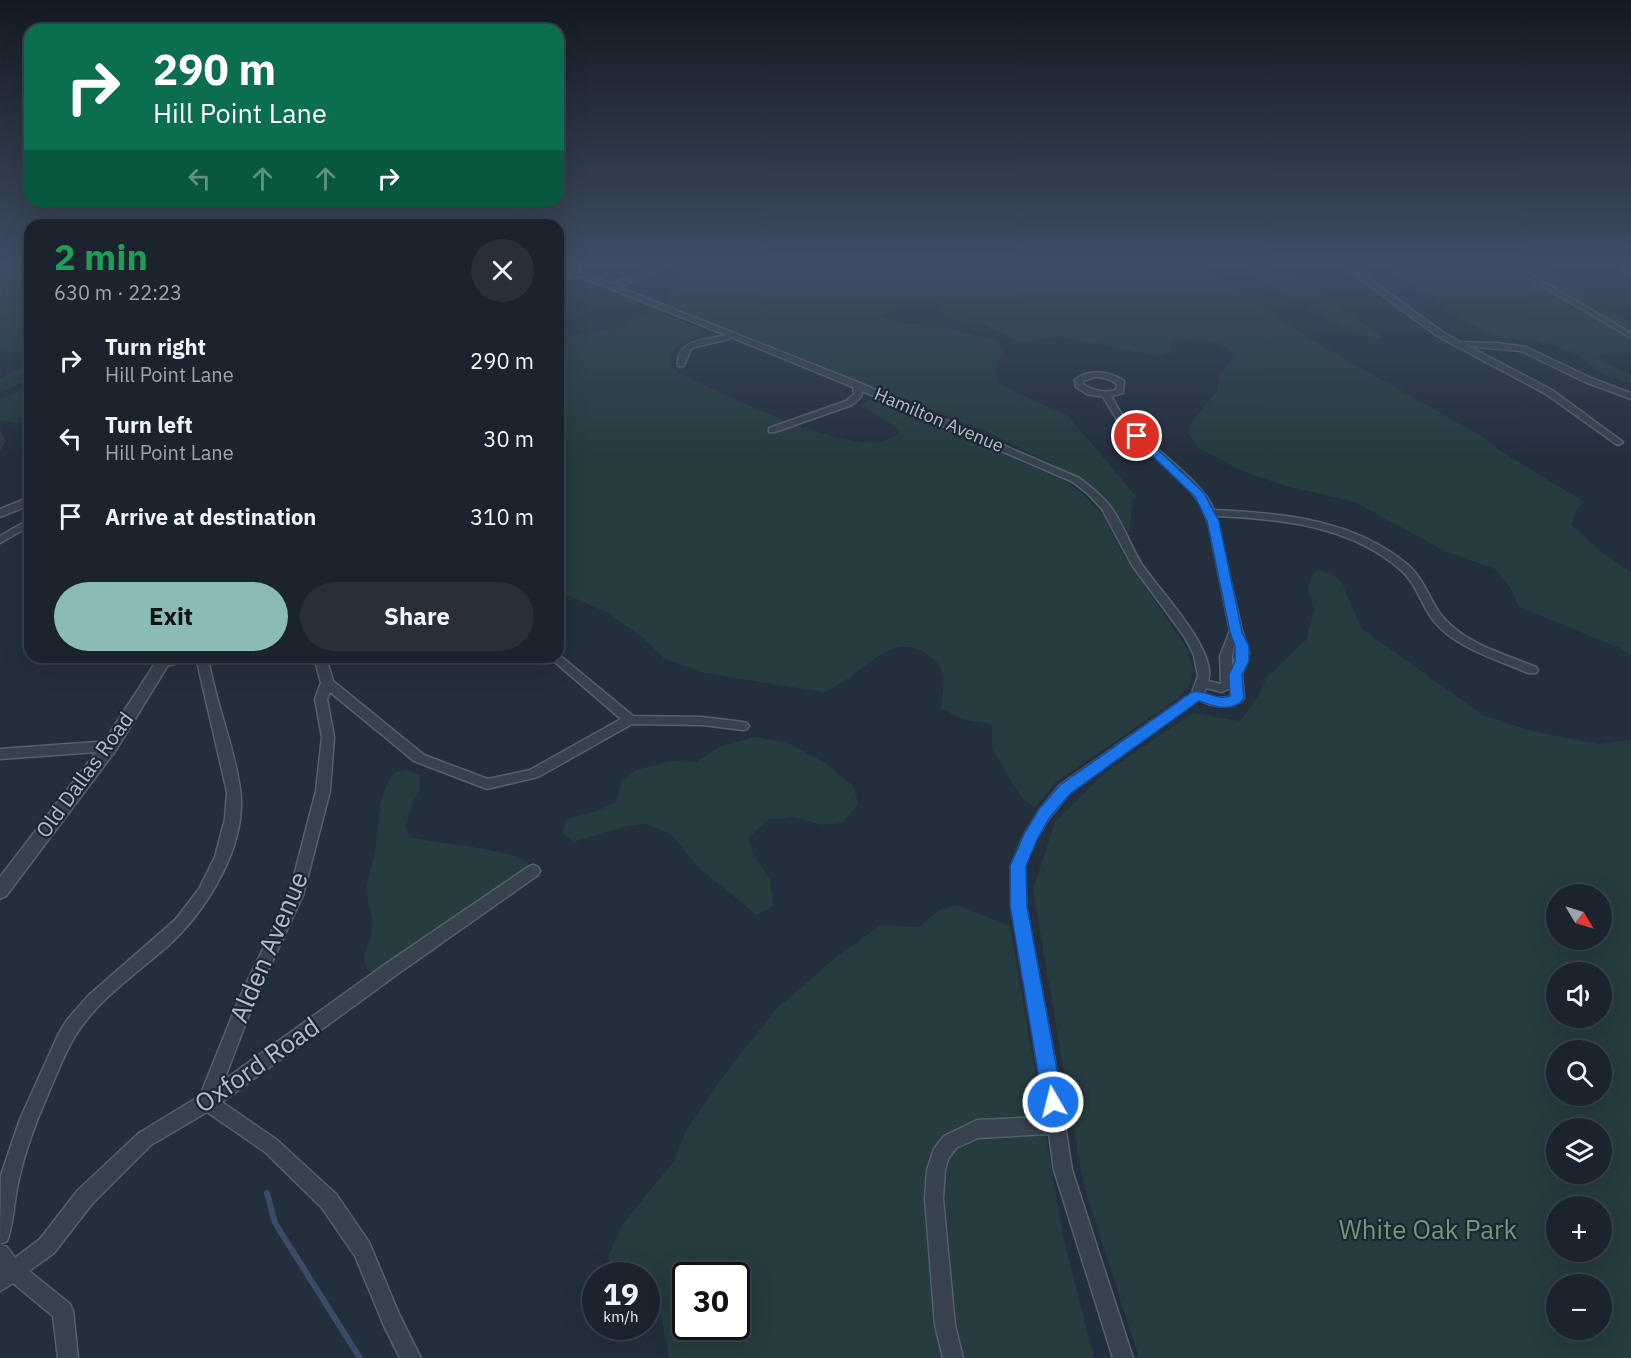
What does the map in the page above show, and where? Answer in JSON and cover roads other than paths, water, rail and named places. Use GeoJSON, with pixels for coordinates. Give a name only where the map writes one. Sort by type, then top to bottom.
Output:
{"type":"FeatureCollection","features":[{"type":"Feature","properties":{"kind":"street","name":"Hamilton Avenue"},"geometry":{"type":"LineString","coordinates":[[719,329],[967,430],[1076,480],[1107,508],[1137,565],[1189,635],[1200,655],[1204,676],[1199,689]]}},
{"type":"Feature","properties":{"kind":"street"},"geometry":{"type":"LineString","coordinates":[[1434,329],[1549,392],[1619,442]]}},
{"type":"Feature","properties":{"kind":"street"},"geometry":{"type":"LineString","coordinates":[[681,364],[684,351],[688,346],[735,336]]}},
{"type":"Feature","properties":{"kind":"street"},"geometry":{"type":"LineString","coordinates":[[1458,343],[1523,349],[1588,380],[1631,396]]}},
{"type":"Feature","properties":{"kind":"street"},"geometry":{"type":"LineString","coordinates":[[772,430],[849,403],[858,395],[857,385]]}},
{"type":"Feature","properties":{"kind":"street"},"geometry":{"type":"LineString","coordinates":[[1106,394],[1122,421],[1192,487],[1210,513],[1236,632],[1236,645],[1242,661],[1231,671],[1238,698],[1235,701],[1214,702],[1199,689],[1065,789],[1034,830],[1018,866],[1019,906],[1063,1170],[1123,1358]]}},
{"type":"Feature","properties":{"kind":"street"},"geometry":{"type":"LineString","coordinates":[[0,513],[24,503]]}},
{"type":"Feature","properties":{"kind":"street"},"geometry":{"type":"LineString","coordinates":[[1210,513],[1284,517],[1321,525],[1364,541],[1391,556],[1412,575],[1435,615],[1445,626],[1475,645],[1532,670]]}},
{"type":"Feature","properties":{"kind":"street"},"geometry":{"type":"LineString","coordinates":[[0,540],[24,526]]}},
{"type":"Feature","properties":{"kind":"street","name":"Old Dallas Road"},"geometry":{"type":"LineString","coordinates":[[0,891],[110,746],[162,663]]}},
{"type":"Feature","properties":{"kind":"street"},"geometry":{"type":"LineString","coordinates":[[0,1234],[2,1209],[22,1140],[52,1065],[73,1026],[103,991],[168,937],[192,910],[214,878],[228,842],[235,798],[228,758],[203,663]]}},
{"type":"Feature","properties":{"kind":"street"},"geometry":{"type":"LineString","coordinates":[[322,663],[327,682],[419,758],[487,784],[533,774],[630,720],[702,721],[743,726]]}},
{"type":"Feature","properties":{"kind":"street"},"geometry":{"type":"LineString","coordinates":[[562,663],[630,720]]}},
{"type":"Feature","properties":{"kind":"street","name":"Alden Avenue"},"geometry":{"type":"LineString","coordinates":[[207,1102],[247,999],[296,895],[323,791],[328,738],[321,699],[327,682]]}},
{"type":"Feature","properties":{"kind":"street"},"geometry":{"type":"LineString","coordinates":[[0,754],[110,746]]}},
{"type":"Feature","properties":{"kind":"street","name":"Oxford Road"},"geometry":{"type":"LineString","coordinates":[[6,1276],[47,1246],[85,1197],[145,1139],[207,1102],[393,968],[534,871]]}},
{"type":"Feature","properties":{"kind":"street"},"geometry":{"type":"LineString","coordinates":[[207,1102],[271,1146],[329,1201],[362,1249],[392,1322],[411,1358]]}},
{"type":"Feature","properties":{"kind":"street"},"geometry":{"type":"LineString","coordinates":[[953,1358],[945,1325],[934,1200],[936,1170],[940,1155],[950,1142],[977,1129],[1056,1125]]}},
{"type":"Feature","properties":{"kind":"street"},"geometry":{"type":"LineString","coordinates":[[0,1254],[6,1276],[63,1311],[68,1358]]}},
{"type":"Feature","properties":{"kind":"waterway"},"geometry":{"type":"LineString","coordinates":[[267,1193],[275,1223],[360,1358]]}},
{"type":"Feature","properties":{"kind":"park label","name":"White Oak Park"},"geometry":{"type":"Point","coordinates":[1428,1230]}}]}
